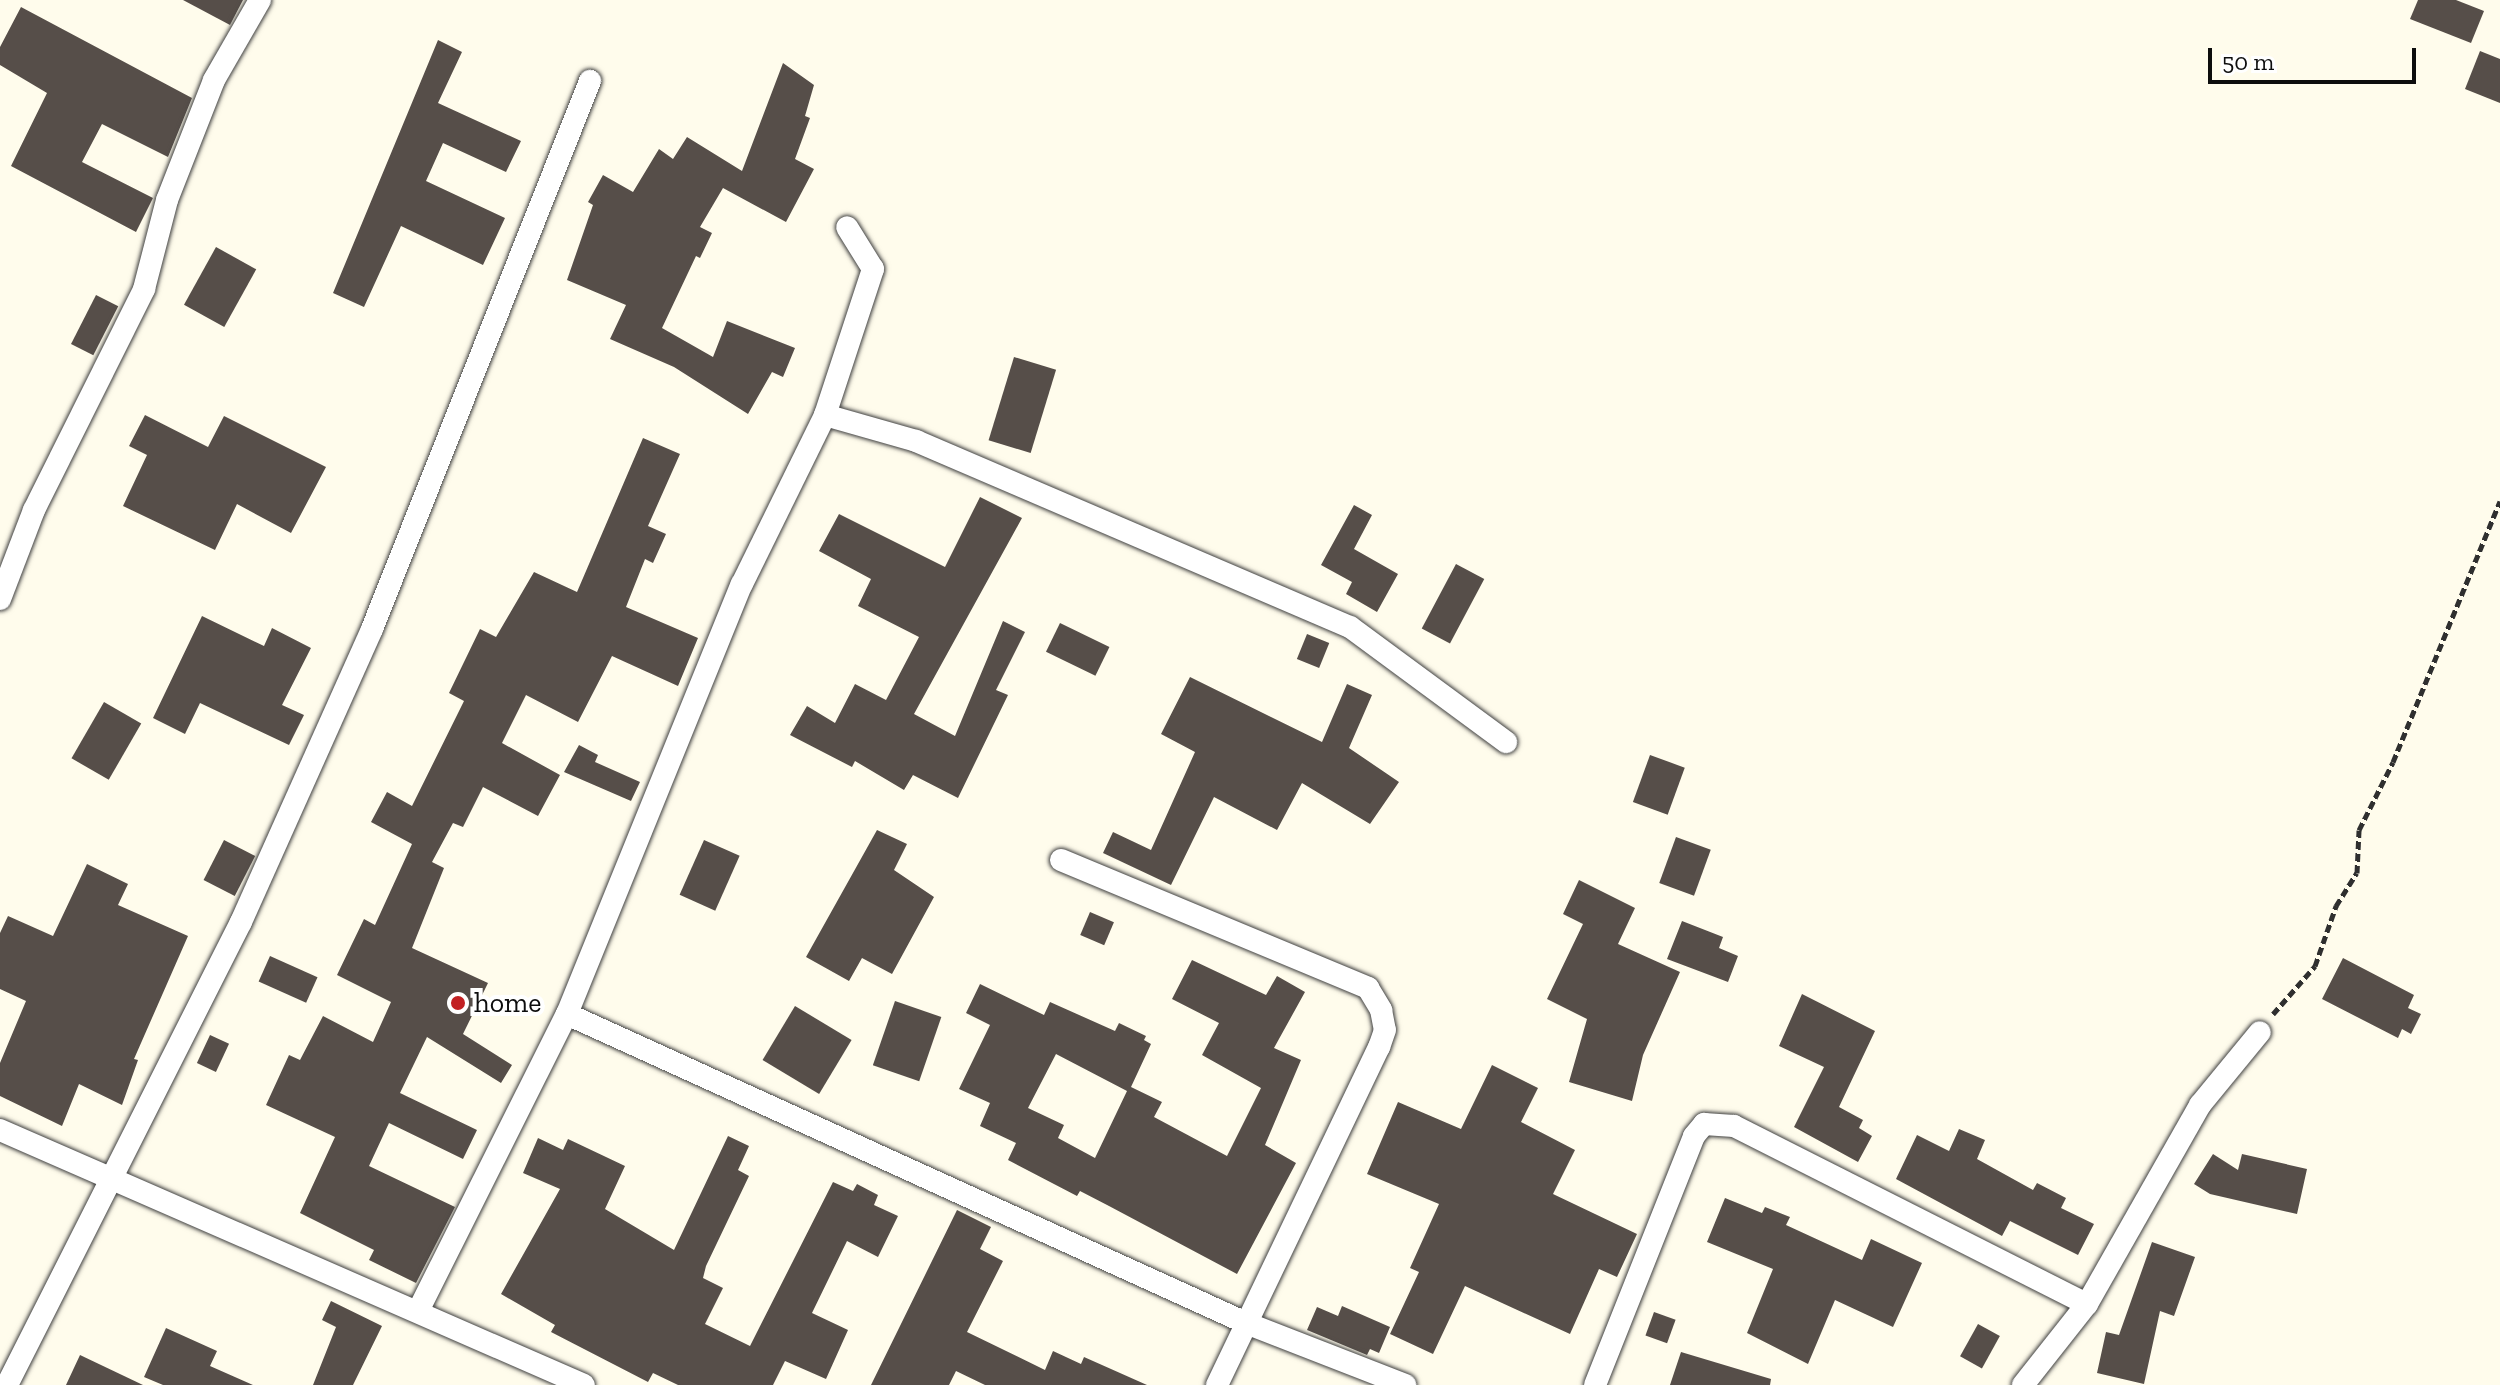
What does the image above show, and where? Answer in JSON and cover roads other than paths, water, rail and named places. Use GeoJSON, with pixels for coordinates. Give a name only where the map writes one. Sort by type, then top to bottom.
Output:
{"type":"FeatureCollection","features":[{"type":"Feature","properties":{"kind":"street"},"geometry":{"type":"LineString","coordinates":[[0,599],[34,510],[144,289],[167,200],[214,80],[260,0]]}},
{"type":"Feature","properties":{"kind":"street"},"geometry":{"type":"LineString","coordinates":[[7,1385],[241,922],[372,629],[590,81]]}},
{"type":"Feature","properties":{"kind":"street"},"geometry":{"type":"LineString","coordinates":[[419,1309],[567,1014],[742,584],[825,415],[873,269],[847,227]]}},
{"type":"Feature","properties":{"kind":"street"},"geometry":{"type":"LineString","coordinates":[[825,415],[916,441],[1350,627],[1506,742]]}},
{"type":"Feature","properties":{"kind":"street"},"geometry":{"type":"LineString","coordinates":[[1061,860],[1368,988],[1381,1010],[1385,1030],[1379,1047],[1217,1385]]}},
{"type":"Feature","properties":{"kind":"street"},"geometry":{"type":"LineString","coordinates":[[567,1014],[1246,1323],[1405,1385]]}},
{"type":"Feature","properties":{"kind":"street"},"geometry":{"type":"LineString","coordinates":[[2023,1385],[2087,1304],[2200,1105],[2260,1032]]}},
{"type":"Feature","properties":{"kind":"street"},"geometry":{"type":"LineString","coordinates":[[1595,1385],[1694,1136],[1704,1124],[1734,1126],[2087,1304]]}},
{"type":"Feature","properties":{"kind":"street"},"geometry":{"type":"LineString","coordinates":[[0,1130],[111,1181],[419,1309],[584,1385]]}},
{"type":"Feature","properties":{"kind":"place","name":"home"},"geometry":{"type":"Point","coordinates":[458,1003]}}]}
